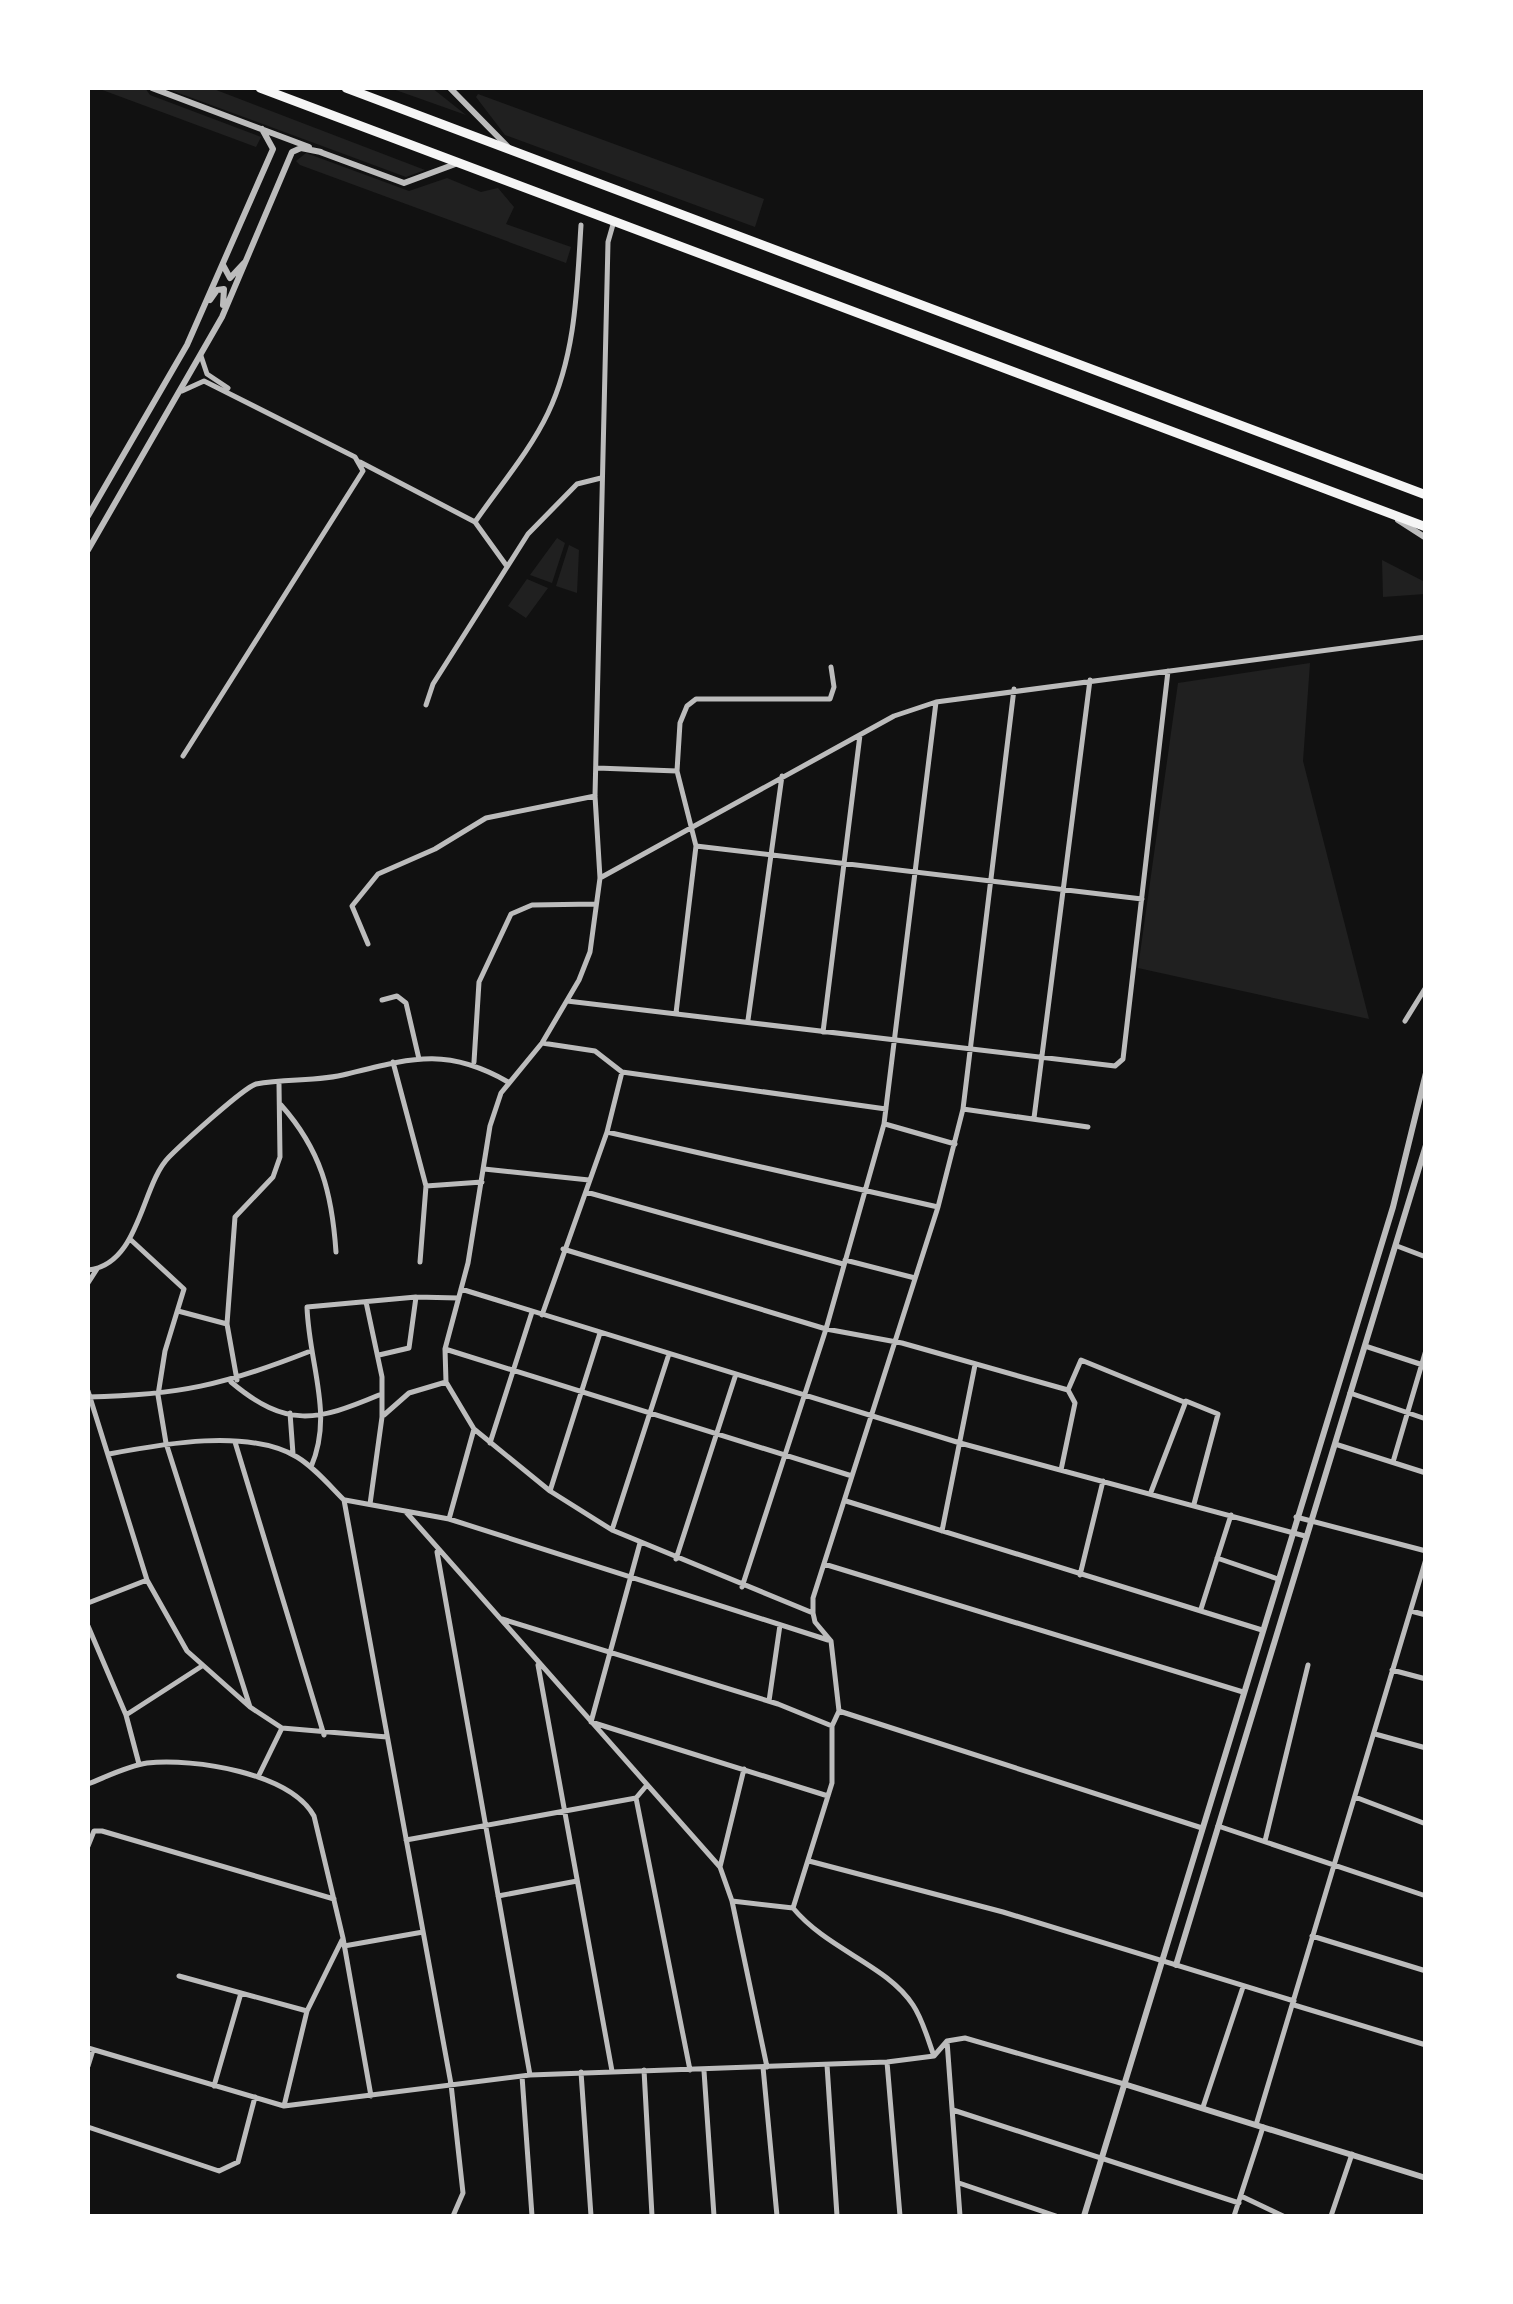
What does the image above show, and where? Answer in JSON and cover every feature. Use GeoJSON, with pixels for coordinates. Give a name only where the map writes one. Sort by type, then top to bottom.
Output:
{"type":"FeatureCollection","features":[{"type":"Feature","properties":{"kind":"highway"},"geometry":{"type":"LineString","coordinates":[[260,88],[1426,527]]}},
{"type":"Feature","properties":{"kind":"highway"},"geometry":{"type":"LineString","coordinates":[[346,88],[1426,496]]}},
{"type":"Feature","properties":{"kind":"street"},"geometry":{"type":"LineString","coordinates":[[152,88],[404,183],[458,162]]}},
{"type":"Feature","properties":{"kind":"street"},"geometry":{"type":"LineString","coordinates":[[450,88],[512,151]]}},
{"type":"Feature","properties":{"kind":"street"},"geometry":{"type":"LineString","coordinates":[[88,516],[159,397],[223,264],[272,155],[272,141],[262,129]]}},
{"type":"Feature","properties":{"kind":"street"},"geometry":{"type":"LineString","coordinates":[[88,550],[215,330],[292,152],[301,148],[321,152]]}},
{"type":"Feature","properties":{"kind":"street"},"geometry":{"type":"LineString","coordinates":[[614,221],[608,242],[600,478],[595,796],[600,878],[590,952],[542,1043],[508,1082],[490,1126],[461,1289],[445,1348],[446,1382],[474,1429],[550,1491],[640,1543],[813,1613]]}},
{"type":"Feature","properties":{"kind":"street"},"geometry":{"type":"LineString","coordinates":[[475,522],[547,416],[562,377],[573,330],[581,225]]}},
{"type":"Feature","properties":{"kind":"street"},"geometry":{"type":"LineString","coordinates":[[223,264],[227,276],[233,278],[250,253]]}},
{"type":"Feature","properties":{"kind":"street"},"geometry":{"type":"LineString","coordinates":[[198,319],[217,290],[224,290],[226,298],[215,330]]}},
{"type":"Feature","properties":{"kind":"street"},"geometry":{"type":"LineString","coordinates":[[200,355],[207,374],[238,396]]}},
{"type":"Feature","properties":{"kind":"street"},"geometry":{"type":"LineString","coordinates":[[182,390],[204,381],[238,396],[475,522],[506,565]]}},
{"type":"Feature","properties":{"kind":"street"},"geometry":{"type":"LineString","coordinates":[[183,756],[361,478],[360,462]]}},
{"type":"Feature","properties":{"kind":"street"},"geometry":{"type":"LineString","coordinates":[[426,705],[433,684],[528,534],[578,484],[600,478]]}},
{"type":"Feature","properties":{"kind":"street"},"geometry":{"type":"LineString","coordinates":[[1390,512],[1426,538]]}},
{"type":"Feature","properties":{"kind":"street"},"geometry":{"type":"LineString","coordinates":[[600,878],[694,822],[894,716],[936,702],[1426,637]]}},
{"type":"Feature","properties":{"kind":"street"},"geometry":{"type":"LineString","coordinates":[[676,1013],[696,846],[694,822],[677,770],[680,724],[688,706],[696,699],[830,699],[834,687],[831,667]]}},
{"type":"Feature","properties":{"kind":"street"},"geometry":{"type":"LineString","coordinates":[[567,1001],[1115,1066],[1123,1058],[1168,670]]}},
{"type":"Feature","properties":{"kind":"street"},"geometry":{"type":"LineString","coordinates":[[1034,1118],[1090,680]]}},
{"type":"Feature","properties":{"kind":"street"},"geometry":{"type":"LineString","coordinates":[[793,1908],[828,1796],[832,1726],[840,1711],[831,1641],[815,1622],[813,1598],[938,1207],[963,1109],[1014,689]]}},
{"type":"Feature","properties":{"kind":"street"},"geometry":{"type":"LineString","coordinates":[[742,1587],[826,1329],[884,1124],[936,702]]}},
{"type":"Feature","properties":{"kind":"street"},"geometry":{"type":"LineString","coordinates":[[824,1032],[860,735]]}},
{"type":"Feature","properties":{"kind":"street"},"geometry":{"type":"LineString","coordinates":[[598,768],[677,770]]}},
{"type":"Feature","properties":{"kind":"street"},"geometry":{"type":"LineString","coordinates":[[748,1022],[782,776]]}},
{"type":"Feature","properties":{"kind":"street"},"geometry":{"type":"LineString","coordinates":[[368,944],[352,906],[378,874],[435,849],[486,818],[595,796]]}},
{"type":"Feature","properties":{"kind":"street"},"geometry":{"type":"LineString","coordinates":[[696,846],[771,852],[1142,900]]}},
{"type":"Feature","properties":{"kind":"street"},"geometry":{"type":"LineString","coordinates":[[474,1062],[478,982],[511,914],[532,904],[596,904]]}},
{"type":"Feature","properties":{"kind":"street"},"geometry":{"type":"LineString","coordinates":[[1405,1020],[1426,987]]}},
{"type":"Feature","properties":{"kind":"street"},"geometry":{"type":"LineString","coordinates":[[382,1000],[397,996],[406,1003],[419,1059]]}},
{"type":"Feature","properties":{"kind":"street"},"geometry":{"type":"LineString","coordinates":[[542,1043],[595,1051],[622,1072],[886,1109]]}},
{"type":"Feature","properties":{"kind":"street"},"geometry":{"type":"LineString","coordinates":[[88,1283],[130,1240],[166,1160],[244,1089],[419,1059],[474,1062],[508,1082]]}},
{"type":"Feature","properties":{"kind":"street"},"geometry":{"type":"LineString","coordinates":[[393,1062],[426,1186],[420,1262]]}},
{"type":"Feature","properties":{"kind":"street"},"geometry":{"type":"LineString","coordinates":[[542,1315],[607,1132],[622,1072]]}},
{"type":"Feature","properties":{"kind":"street"},"geometry":{"type":"LineString","coordinates":[[1084,2216],[1393,1207],[1426,1073]]}},
{"type":"Feature","properties":{"kind":"street"},"geometry":{"type":"LineString","coordinates":[[280,1084],[280,1158],[273,1177],[236,1218],[227,1324],[234,1381],[256,1403],[324,1419],[380,1395]]}},
{"type":"Feature","properties":{"kind":"street"},"geometry":{"type":"LineString","coordinates":[[280,1104],[300,1127],[323,1168],[334,1215],[336,1252]]}},
{"type":"Feature","properties":{"kind":"street"},"geometry":{"type":"LineString","coordinates":[[963,1109],[1088,1127]]}},
{"type":"Feature","properties":{"kind":"street"},"geometry":{"type":"LineString","coordinates":[[1416,1116],[1426,1119]]}},
{"type":"Feature","properties":{"kind":"street"},"geometry":{"type":"LineString","coordinates":[[884,1124],[954,1144]]}},
{"type":"Feature","properties":{"kind":"street"},"geometry":{"type":"LineString","coordinates":[[607,1132],[938,1207]]}},
{"type":"Feature","properties":{"kind":"street"},"geometry":{"type":"LineString","coordinates":[[1176,1965],[1426,1144]]}},
{"type":"Feature","properties":{"kind":"street"},"geometry":{"type":"LineString","coordinates":[[484,1168],[590,1180]]}},
{"type":"Feature","properties":{"kind":"street"},"geometry":{"type":"LineString","coordinates":[[426,1186],[482,1182]]}},
{"type":"Feature","properties":{"kind":"street"},"geometry":{"type":"LineString","coordinates":[[1416,1184],[1426,1188]]}},
{"type":"Feature","properties":{"kind":"street"},"geometry":{"type":"LineString","coordinates":[[586,1192],[916,1278]]}},
{"type":"Feature","properties":{"kind":"street"},"geometry":{"type":"LineString","coordinates":[[130,1240],[184,1289],[164,1352],[158,1396],[166,1443],[250,1707]]}},
{"type":"Feature","properties":{"kind":"street"},"geometry":{"type":"LineString","coordinates":[[1397,1246],[1426,1256]]}},
{"type":"Feature","properties":{"kind":"street"},"geometry":{"type":"LineString","coordinates":[[563,1249],[826,1329],[1068,1390],[1075,1403],[1061,1470]]}},
{"type":"Feature","properties":{"kind":"street"},"geometry":{"type":"LineString","coordinates":[[88,1270],[98,1269]]}},
{"type":"Feature","properties":{"kind":"street"},"geometry":{"type":"LineString","coordinates":[[461,1289],[960,1443],[1305,1536]]}},
{"type":"Feature","properties":{"kind":"street"},"geometry":{"type":"LineString","coordinates":[[311,1467],[322,1442],[324,1419],[308,1352],[306,1307],[416,1297],[458,1298]]}},
{"type":"Feature","properties":{"kind":"street"},"geometry":{"type":"LineString","coordinates":[[379,1355],[409,1348],[416,1297]]}},
{"type":"Feature","properties":{"kind":"street"},"geometry":{"type":"LineString","coordinates":[[366,1302],[372,1347],[379,1355],[382,1418],[370,1504]]}},
{"type":"Feature","properties":{"kind":"street"},"geometry":{"type":"LineString","coordinates":[[178,1310],[227,1324]]}},
{"type":"Feature","properties":{"kind":"street"},"geometry":{"type":"LineString","coordinates":[[490,1442],[532,1312]]}},
{"type":"Feature","properties":{"kind":"street"},"geometry":{"type":"LineString","coordinates":[[550,1491],[600,1333]]}},
{"type":"Feature","properties":{"kind":"street"},"geometry":{"type":"LineString","coordinates":[[1365,1346],[1423,1365]]}},
{"type":"Feature","properties":{"kind":"street"},"geometry":{"type":"LineString","coordinates":[[445,1348],[852,1476]]}},
{"type":"Feature","properties":{"kind":"street"},"geometry":{"type":"LineString","coordinates":[[1393,1462],[1404,1412],[1426,1350]]}},
{"type":"Feature","properties":{"kind":"street"},"geometry":{"type":"LineString","coordinates":[[308,1352],[234,1381],[158,1396],[88,1394],[147,1580],[173,1632],[202,1666],[250,1707],[282,1728],[386,1737]]}},
{"type":"Feature","properties":{"kind":"street"},"geometry":{"type":"LineString","coordinates":[[612,1530],[668,1356]]}},
{"type":"Feature","properties":{"kind":"street"},"geometry":{"type":"LineString","coordinates":[[1068,1390],[1081,1360],[1218,1414],[1194,1504]]}},
{"type":"Feature","properties":{"kind":"street"},"geometry":{"type":"LineString","coordinates":[[942,1530],[975,1365]]}},
{"type":"Feature","properties":{"kind":"street"},"geometry":{"type":"LineString","coordinates":[[676,1559],[735,1376]]}},
{"type":"Feature","properties":{"kind":"street"},"geometry":{"type":"LineString","coordinates":[[382,1418],[409,1393],[446,1382]]}},
{"type":"Feature","properties":{"kind":"street"},"geometry":{"type":"LineString","coordinates":[[1350,1393],[1426,1418]]}},
{"type":"Feature","properties":{"kind":"street"},"geometry":{"type":"LineString","coordinates":[[1151,1492],[1184,1402]]}},
{"type":"Feature","properties":{"kind":"street"},"geometry":{"type":"LineString","coordinates":[[290,1413],[293,1454]]}},
{"type":"Feature","properties":{"kind":"street"},"geometry":{"type":"LineString","coordinates":[[449,1520],[474,1429]]}},
{"type":"Feature","properties":{"kind":"street"},"geometry":{"type":"LineString","coordinates":[[109,1454],[166,1443],[235,1442],[293,1454],[344,1500],[451,2084],[463,2193],[453,2216]]}},
{"type":"Feature","properties":{"kind":"street"},"geometry":{"type":"LineString","coordinates":[[235,1442],[324,1734]]}},
{"type":"Feature","properties":{"kind":"street"},"geometry":{"type":"LineString","coordinates":[[1334,1444],[1426,1473]]}},
{"type":"Feature","properties":{"kind":"street"},"geometry":{"type":"LineString","coordinates":[[1080,1575],[1103,1480]]}},
{"type":"Feature","properties":{"kind":"street"},"geometry":{"type":"LineString","coordinates":[[344,1500],[449,1520],[831,1641]]}},
{"type":"Feature","properties":{"kind":"street"},"geometry":{"type":"LineString","coordinates":[[846,1501],[1262,1630]]}},
{"type":"Feature","properties":{"kind":"street"},"geometry":{"type":"LineString","coordinates":[[406,1512],[720,1866],[732,1901],[765,2067],[777,2216]]}},
{"type":"Feature","properties":{"kind":"street"},"geometry":{"type":"LineString","coordinates":[[1201,1610],[1231,1514]]}},
{"type":"Feature","properties":{"kind":"street"},"geometry":{"type":"LineString","coordinates":[[1234,2216],[1312,1936],[1426,1555],[1296,1517]]}},
{"type":"Feature","properties":{"kind":"street"},"geometry":{"type":"LineString","coordinates":[[591,1722],[640,1543]]}},
{"type":"Feature","properties":{"kind":"street"},"geometry":{"type":"LineString","coordinates":[[437,1549],[530,2076]]}},
{"type":"Feature","properties":{"kind":"street"},"geometry":{"type":"LineString","coordinates":[[1217,1558],[1278,1579]]}},
{"type":"Feature","properties":{"kind":"street"},"geometry":{"type":"LineString","coordinates":[[824,1564],[1244,1692]]}},
{"type":"Feature","properties":{"kind":"street"},"geometry":{"type":"LineString","coordinates":[[88,1603],[147,1580]]}},
{"type":"Feature","properties":{"kind":"street"},"geometry":{"type":"LineString","coordinates":[[1411,1611],[1426,1615]]}},
{"type":"Feature","properties":{"kind":"street"},"geometry":{"type":"LineString","coordinates":[[498,1618],[770,1702],[832,1726]]}},
{"type":"Feature","properties":{"kind":"street"},"geometry":{"type":"LineString","coordinates":[[770,1702],[780,1625]]}},
{"type":"Feature","properties":{"kind":"street"},"geometry":{"type":"LineString","coordinates":[[88,1626],[126,1714],[140,1765]]}},
{"type":"Feature","properties":{"kind":"street"},"geometry":{"type":"LineString","coordinates":[[538,1662],[612,2070]]}},
{"type":"Feature","properties":{"kind":"street"},"geometry":{"type":"LineString","coordinates":[[1265,1842],[1308,1665]]}},
{"type":"Feature","properties":{"kind":"street"},"geometry":{"type":"LineString","coordinates":[[126,1714],[202,1666]]}},
{"type":"Feature","properties":{"kind":"street"},"geometry":{"type":"LineString","coordinates":[[1392,1670],[1426,1679]]}},
{"type":"Feature","properties":{"kind":"street"},"geometry":{"type":"LineString","coordinates":[[840,1711],[1202,1828]]}},
{"type":"Feature","properties":{"kind":"street"},"geometry":{"type":"LineString","coordinates":[[591,1722],[828,1796]]}},
{"type":"Feature","properties":{"kind":"street"},"geometry":{"type":"LineString","coordinates":[[258,1777],[282,1728]]}},
{"type":"Feature","properties":{"kind":"street"},"geometry":{"type":"LineString","coordinates":[[1375,1734],[1426,1748]]}},
{"type":"Feature","properties":{"kind":"street"},"geometry":{"type":"LineString","coordinates":[[88,1784],[140,1765],[187,1763],[258,1777],[304,1798],[314,1816],[343,1938],[371,2096]]}},
{"type":"Feature","properties":{"kind":"street"},"geometry":{"type":"LineString","coordinates":[[720,1866],[744,1768]]}},
{"type":"Feature","properties":{"kind":"street"},"geometry":{"type":"LineString","coordinates":[[406,1840],[636,1798],[647,1784]]}},
{"type":"Feature","properties":{"kind":"street"},"geometry":{"type":"LineString","coordinates":[[1355,1797],[1426,1824]]}},
{"type":"Feature","properties":{"kind":"street"},"geometry":{"type":"LineString","coordinates":[[636,1798],[690,2070]]}},
{"type":"Feature","properties":{"kind":"street"},"geometry":{"type":"LineString","coordinates":[[1218,1826],[1426,1896]]}},
{"type":"Feature","properties":{"kind":"street"},"geometry":{"type":"LineString","coordinates":[[88,1846],[89,1834],[94,1830],[334,1899]]}},
{"type":"Feature","properties":{"kind":"street"},"geometry":{"type":"LineString","coordinates":[[809,1861],[1003,1912],[1426,2044]]}},
{"type":"Feature","properties":{"kind":"street"},"geometry":{"type":"LineString","coordinates":[[498,1896],[577,1881]]}},
{"type":"Feature","properties":{"kind":"street"},"geometry":{"type":"LineString","coordinates":[[732,1901],[793,1908],[813,1932],[896,1986],[914,2006],[934,2056]]}},
{"type":"Feature","properties":{"kind":"street"},"geometry":{"type":"LineString","coordinates":[[344,1946],[423,1932]]}},
{"type":"Feature","properties":{"kind":"street"},"geometry":{"type":"LineString","coordinates":[[1312,1936],[1426,1971]]}},
{"type":"Feature","properties":{"kind":"street"},"geometry":{"type":"LineString","coordinates":[[284,2106],[308,2012],[343,1938]]}},
{"type":"Feature","properties":{"kind":"street"},"geometry":{"type":"LineString","coordinates":[[179,1976],[308,2012]]}},
{"type":"Feature","properties":{"kind":"street"},"geometry":{"type":"LineString","coordinates":[[1203,2107],[1243,1986]]}},
{"type":"Feature","properties":{"kind":"street"},"geometry":{"type":"LineString","coordinates":[[214,2086],[240,1993]]}},
{"type":"Feature","properties":{"kind":"street"},"geometry":{"type":"LineString","coordinates":[[88,2066],[90,2049],[284,2106],[522,2076],[887,2062],[934,2056],[946,2041],[965,2038],[1203,2107],[1426,2178]]}},
{"type":"Feature","properties":{"kind":"street"},"geometry":{"type":"LineString","coordinates":[[946,2041],[960,2216]]}},
{"type":"Feature","properties":{"kind":"street"},"geometry":{"type":"LineString","coordinates":[[887,2062],[900,2216]]}},
{"type":"Feature","properties":{"kind":"street"},"geometry":{"type":"LineString","coordinates":[[827,2066],[838,2216]]}},
{"type":"Feature","properties":{"kind":"street"},"geometry":{"type":"LineString","coordinates":[[644,2070],[652,2216]]}},
{"type":"Feature","properties":{"kind":"street"},"geometry":{"type":"LineString","coordinates":[[704,2070],[714,2216]]}},
{"type":"Feature","properties":{"kind":"street"},"geometry":{"type":"LineString","coordinates":[[581,2072],[591,2216]]}},
{"type":"Feature","properties":{"kind":"street"},"geometry":{"type":"LineString","coordinates":[[522,2076],[532,2216]]}},
{"type":"Feature","properties":{"kind":"street"},"geometry":{"type":"LineString","coordinates":[[88,2127],[220,2170],[238,2162],[255,2097]]}},
{"type":"Feature","properties":{"kind":"street"},"geometry":{"type":"LineString","coordinates":[[953,2110],[1284,2216]]}},
{"type":"Feature","properties":{"kind":"street"},"geometry":{"type":"LineString","coordinates":[[1330,2216],[1352,2154]]}},
{"type":"Feature","properties":{"kind":"street"},"geometry":{"type":"LineString","coordinates":[[959,2184],[1056,2216]]}},
{"type":"Feature","properties":{"kind":"shaded area"},"geometry":{"type":"Polygon","coordinates":[[[97,88],[145,88],[150,95],[261,137],[256,147],[97,88]]]}},
{"type":"Feature","properties":{"kind":"shaded area"},"geometry":{"type":"Polygon","coordinates":[[[165,88],[211,88],[425,170],[406,177],[165,88]]]}},
{"type":"Feature","properties":{"kind":"shaded area"},"geometry":{"type":"Polygon","coordinates":[[[390,88],[432,88],[466,115],[390,88]]]}},
{"type":"Feature","properties":{"kind":"shaded area"},"geometry":{"type":"Polygon","coordinates":[[[478,94],[764,199],[755,227],[505,135],[476,97],[478,94]]]}},
{"type":"Feature","properties":{"kind":"shaded area"},"geometry":{"type":"Polygon","coordinates":[[[306,153],[409,191],[447,178],[481,192],[498,188],[514,207],[506,224],[571,247],[566,263],[300,165],[296,161],[306,153]]]}},
{"type":"Feature","properties":{"kind":"shaded area"},"geometry":{"type":"Polygon","coordinates":[[[557,538],[565,543],[552,583],[530,575],[557,538]]]}},
{"type":"Feature","properties":{"kind":"shaded area"},"geometry":{"type":"Polygon","coordinates":[[[569,545],[579,550],[577,593],[556,586],[569,545]]]}},
{"type":"Feature","properties":{"kind":"shaded area"},"geometry":{"type":"Polygon","coordinates":[[[1382,560],[1425,582],[1425,594],[1383,597],[1382,560]]]}},
{"type":"Feature","properties":{"kind":"shaded area"},"geometry":{"type":"Polygon","coordinates":[[[527,579],[548,588],[526,618],[508,606],[527,579]]]}},
{"type":"Feature","properties":{"kind":"shaded area"},"geometry":{"type":"Polygon","coordinates":[[[1310,663],[1303,761],[1369,1019],[1138,968],[1178,683],[1310,663]]]}}]}
